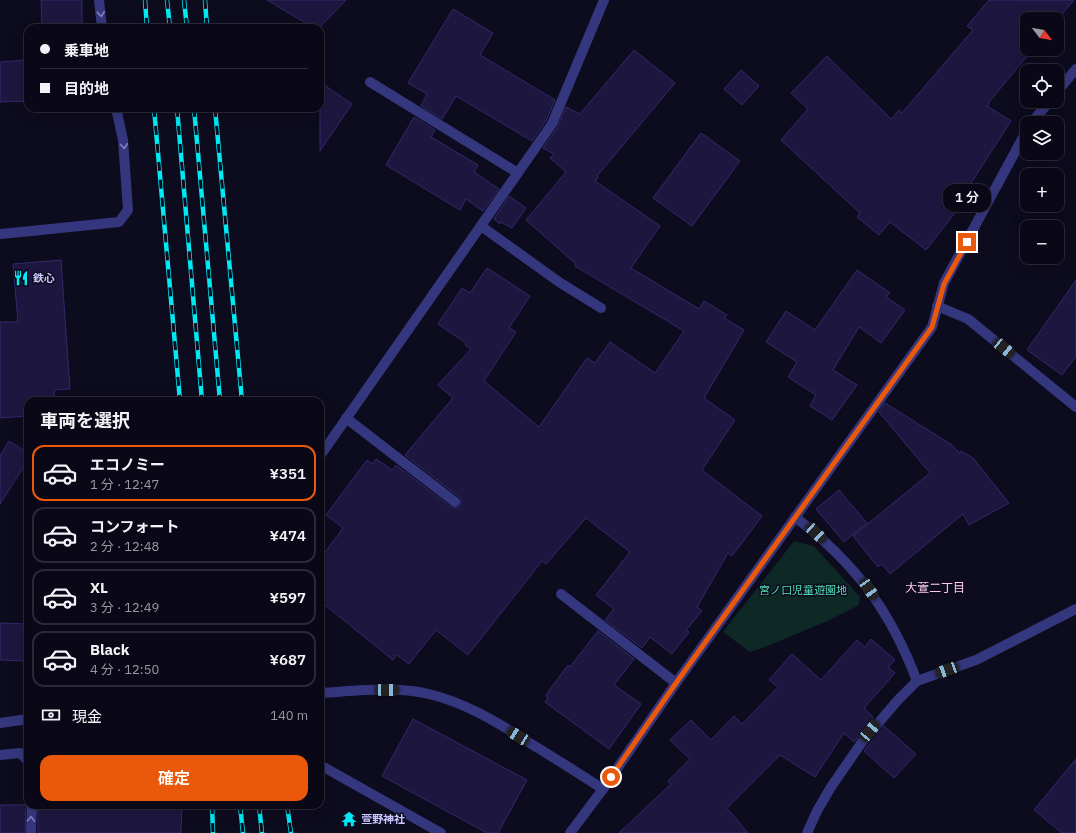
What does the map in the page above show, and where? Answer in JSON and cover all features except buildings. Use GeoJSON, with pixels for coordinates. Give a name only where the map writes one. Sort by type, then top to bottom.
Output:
{"type":"FeatureCollection","features":[{"type":"Feature","properties":{"kind":"street"},"geometry":{"type":"LineString","coordinates":[[99,0],[102,24]]}},
{"type":"Feature","properties":{"kind":"street"},"geometry":{"type":"LineString","coordinates":[[324,450],[552,124],[604,0]]}},
{"type":"Feature","properties":{"kind":"street"},"geometry":{"type":"LineString","coordinates":[[1064,84],[1076,69]]}},
{"type":"Feature","properties":{"kind":"street"},"geometry":{"type":"LineString","coordinates":[[370,82],[518,173]]}},
{"type":"Feature","properties":{"kind":"street"},"geometry":{"type":"LineString","coordinates":[[1038,116],[1044,108]]}},
{"type":"Feature","properties":{"kind":"street"},"geometry":{"type":"LineString","coordinates":[[0,234],[119,222],[128,210],[123,140],[117,112]]}},
{"type":"Feature","properties":{"kind":"street"},"geometry":{"type":"LineString","coordinates":[[570,833],[932,327],[944,284],[1020,143]]}},
{"type":"Feature","properties":{"kind":"street"},"geometry":{"type":"LineString","coordinates":[[481,226],[559,282],[601,308]]}},
{"type":"Feature","properties":{"kind":"street"},"geometry":{"type":"LineString","coordinates":[[938,306],[968,319],[1076,407]]}},
{"type":"Feature","properties":{"kind":"street"},"geometry":{"type":"LineString","coordinates":[[346,418],[454,502]]}},
{"type":"Feature","properties":{"kind":"street"},"geometry":{"type":"LineString","coordinates":[[795,517],[835,550],[869,589],[884,611],[896,633],[908,656],[917,681]]}},
{"type":"Feature","properties":{"kind":"street"},"geometry":{"type":"LineString","coordinates":[[562,594],[676,683]]}},
{"type":"Feature","properties":{"kind":"street"},"geometry":{"type":"LineString","coordinates":[[807,833],[817,811],[831,787],[862,742],[898,700],[917,681],[976,660],[1076,609]]}},
{"type":"Feature","properties":{"kind":"street"},"geometry":{"type":"LineString","coordinates":[[324,693],[401,690],[429,694],[456,702],[482,714],[603,788]]}},
{"type":"Feature","properties":{"kind":"street"},"geometry":{"type":"LineString","coordinates":[[0,723],[24,720]]}},
{"type":"Feature","properties":{"kind":"street"},"geometry":{"type":"LineString","coordinates":[[0,755],[20,753],[24,756]]}},
{"type":"Feature","properties":{"kind":"street"},"geometry":{"type":"LineString","coordinates":[[324,768],[440,833]]}},
{"type":"Feature","properties":{"kind":"street"},"geometry":{"type":"LineString","coordinates":[[31,833],[32,809]]}},
{"type":"Feature","properties":{"kind":"green space","name":"宮ノ口児童遊園地"},"geometry":{"type":"Polygon","coordinates":[[[794,541],[814,546],[860,597],[859,605],[825,622],[750,652],[723,632],[794,541]]]}},
{"type":"Feature","properties":{"kind":"railway"},"geometry":{"type":"LineString","coordinates":[[145,0],[147,24]]}},
{"type":"Feature","properties":{"kind":"railway"},"geometry":{"type":"LineString","coordinates":[[167,0],[170,24]]}},
{"type":"Feature","properties":{"kind":"railway"},"geometry":{"type":"LineString","coordinates":[[184,0],[187,24]]}},
{"type":"Feature","properties":{"kind":"railway"},"geometry":{"type":"LineString","coordinates":[[205,0],[207,24]]}},
{"type":"Feature","properties":{"kind":"railway"},"geometry":{"type":"LineString","coordinates":[[154,112],[180,397]]}},
{"type":"Feature","properties":{"kind":"railway"},"geometry":{"type":"LineString","coordinates":[[177,112],[202,397]]}},
{"type":"Feature","properties":{"kind":"railway"},"geometry":{"type":"LineString","coordinates":[[194,112],[220,397]]}},
{"type":"Feature","properties":{"kind":"railway"},"geometry":{"type":"LineString","coordinates":[[215,112],[242,397]]}},
{"type":"Feature","properties":{"kind":"railway"},"geometry":{"type":"LineString","coordinates":[[212,809],[213,833]]}},
{"type":"Feature","properties":{"kind":"railway"},"geometry":{"type":"LineString","coordinates":[[240,809],[243,833]]}},
{"type":"Feature","properties":{"kind":"railway"},"geometry":{"type":"LineString","coordinates":[[259,809],[262,833]]}},
{"type":"Feature","properties":{"kind":"railway"},"geometry":{"type":"LineString","coordinates":[[288,809],[291,833]]}},
{"type":"Feature","properties":{"kind":"place","name":"鉄心"},"geometry":{"type":"Point","coordinates":[21,278]}},
{"type":"Feature","properties":{"kind":"place","name":"萱野神社"},"geometry":{"type":"Point","coordinates":[349,819]}},
{"type":"Feature","properties":{"kind":"district","name":"大萱二丁目"},"geometry":{"type":"Point","coordinates":[935,588]}},
{"type":"Feature","properties":{"kind":"route"},"geometry":{"type":"LineString","coordinates":[[611,777],[676,683],[932,327],[944,284],[967,242]]}}]}
